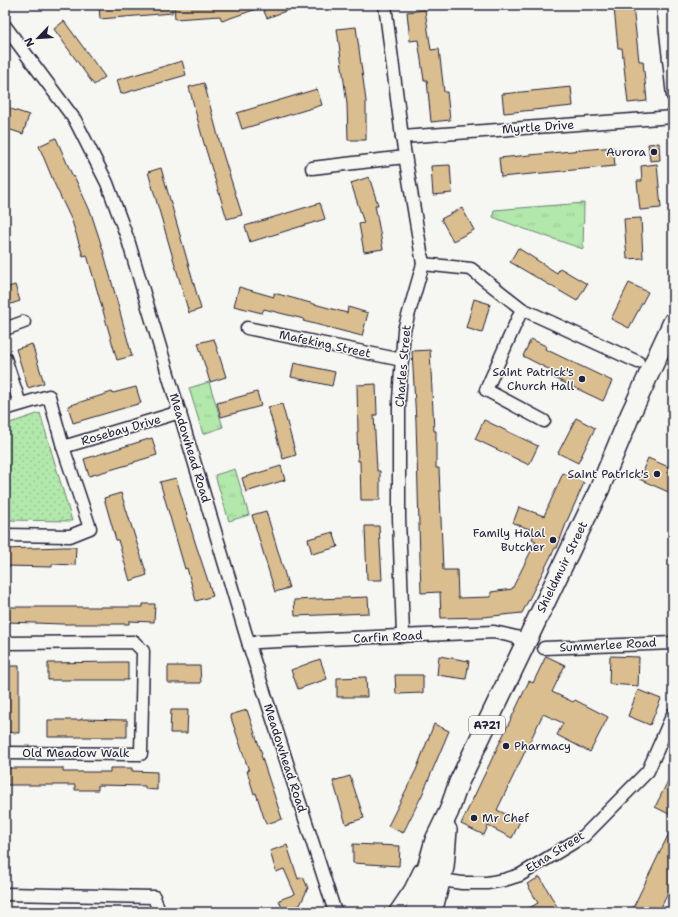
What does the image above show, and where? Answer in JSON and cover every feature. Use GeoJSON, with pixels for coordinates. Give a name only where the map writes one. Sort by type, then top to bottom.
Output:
{"type":"FeatureCollection","features":[{"type":"Feature","properties":{"kind":"main road","name":"Shieldmuir Street"},"geometry":{"type":"LineString","coordinates":[[432,912],[436,840],[449,811],[459,782],[599,490],[631,413],[673,322]]}},
{"type":"Feature","properties":{"kind":"main road","name":"Shieldmuir Street"},"geometry":{"type":"LineString","coordinates":[[415,912],[433,879],[444,867],[449,811]]}},
{"type":"Feature","properties":{"kind":"street","name":"Charles Street"},"geometry":{"type":"LineString","coordinates":[[385,5],[402,137],[423,264],[404,330],[399,398],[399,518],[403,636]]}},
{"type":"Feature","properties":{"kind":"street"},"geometry":{"type":"LineString","coordinates":[[663,5],[673,96]]}},
{"type":"Feature","properties":{"kind":"street","name":"Meadowhead Road"},"geometry":{"type":"LineString","coordinates":[[5,26],[75,120],[107,183],[128,240],[249,645],[335,912]]}},
{"type":"Feature","properties":{"kind":"street","name":"Myrtle Drive"},"geometry":{"type":"LineString","coordinates":[[402,137],[673,117]]}},
{"type":"Feature","properties":{"kind":"street"},"geometry":{"type":"LineString","coordinates":[[312,168],[405,157]]}},
{"type":"Feature","properties":{"kind":"street"},"geometry":{"type":"LineString","coordinates":[[423,264],[471,269],[522,309],[638,362]]}},
{"type":"Feature","properties":{"kind":"street"},"geometry":{"type":"LineString","coordinates":[[522,309],[486,390],[544,421]]}},
{"type":"Feature","properties":{"kind":"street"},"geometry":{"type":"LineString","coordinates":[[5,329],[24,322]]}},
{"type":"Feature","properties":{"kind":"street","name":"Mafeking Street"},"geometry":{"type":"LineString","coordinates":[[248,328],[402,360]]}},
{"type":"Feature","properties":{"kind":"street"},"geometry":{"type":"LineString","coordinates":[[5,358],[20,404]]}},
{"type":"Feature","properties":{"kind":"street"},"geometry":{"type":"LineString","coordinates":[[5,409],[49,396],[63,447],[90,528],[70,536],[5,535]]}},
{"type":"Feature","properties":{"kind":"street","name":"Rosebay Drive"},"geometry":{"type":"LineString","coordinates":[[63,447],[180,412]]}},
{"type":"Feature","properties":{"kind":"street","name":"Carfin Road"},"geometry":{"type":"LineString","coordinates":[[249,645],[257,642],[494,632],[527,641]]}},
{"type":"Feature","properties":{"kind":"street","name":"Old Meadow Walk"},"geometry":{"type":"LineString","coordinates":[[5,642],[134,642],[143,651],[141,754],[5,753]]}},
{"type":"Feature","properties":{"kind":"street","name":"Summerlee Road"},"geometry":{"type":"LineString","coordinates":[[544,648],[673,643]]}},
{"type":"Feature","properties":{"kind":"street","name":"Etna Street"},"geometry":{"type":"LineString","coordinates":[[433,879],[462,883],[487,883],[504,880],[520,875],[584,836],[648,771],[670,731],[673,714]]}},
{"type":"Feature","properties":{"kind":"street"},"geometry":{"type":"LineString","coordinates":[[395,912],[410,890],[436,840]]}},
{"type":"Feature","properties":{"kind":"street","name":"Meadowhead Road"},"geometry":{"type":"LineString","coordinates":[[328,893],[345,912]]}},
{"type":"Feature","properties":{"kind":"street"},"geometry":{"type":"LineString","coordinates":[[5,894],[154,897],[159,912]]}},
{"type":"Feature","properties":{"kind":"green space"},"geometry":{"type":"Polygon","coordinates":[[[584,203],[583,249],[493,217],[494,210],[584,203]]]}},
{"type":"Feature","properties":{"kind":"green space"},"geometry":{"type":"Polygon","coordinates":[[[209,382],[223,427],[203,434],[189,388],[209,382]]]}},
{"type":"Feature","properties":{"kind":"green space"},"geometry":{"type":"Polygon","coordinates":[[[40,413],[72,521],[5,520],[5,435],[10,423],[40,413]]]}},
{"type":"Feature","properties":{"kind":"green space"},"geometry":{"type":"Polygon","coordinates":[[[235,469],[249,515],[229,521],[215,475],[235,469]]]}},
{"type":"Feature","properties":{"kind":"building"},"geometry":{"type":"Polygon","coordinates":[[[99,5],[172,5],[172,13],[100,19],[99,5]]]}},
{"type":"Feature","properties":{"kind":"building"},"geometry":{"type":"Polygon","coordinates":[[[174,5],[299,6],[267,18],[262,7],[222,21],[220,16],[175,19],[174,5]]]}},
{"type":"Feature","properties":{"kind":"building"},"geometry":{"type":"Polygon","coordinates":[[[633,6],[639,61],[643,61],[647,101],[628,103],[622,48],[618,48],[614,8],[633,6]]]}},
{"type":"Feature","properties":{"kind":"building"},"geometry":{"type":"Polygon","coordinates":[[[425,10],[431,50],[439,49],[444,92],[447,92],[450,120],[431,122],[427,80],[424,80],[418,40],[410,41],[407,12],[425,10]]]}},
{"type":"Feature","properties":{"kind":"building"},"geometry":{"type":"Polygon","coordinates":[[[64,21],[105,77],[94,85],[54,29],[64,21]]]}},
{"type":"Feature","properties":{"kind":"building"},"geometry":{"type":"Polygon","coordinates":[[[356,27],[366,101],[366,140],[348,140],[347,104],[337,29],[356,27]]]}},
{"type":"Feature","properties":{"kind":"building"},"geometry":{"type":"Polygon","coordinates":[[[182,61],[186,75],[121,94],[117,80],[182,61]]]}},
{"type":"Feature","properties":{"kind":"building"},"geometry":{"type":"Polygon","coordinates":[[[204,83],[222,151],[242,215],[227,219],[203,140],[189,87],[204,83]]]}},
{"type":"Feature","properties":{"kind":"building"},"geometry":{"type":"Polygon","coordinates":[[[571,87],[573,106],[504,113],[502,94],[571,87]]]}},
{"type":"Feature","properties":{"kind":"building"},"geometry":{"type":"Polygon","coordinates":[[[317,89],[322,105],[242,129],[237,113],[317,89]]]}},
{"type":"Feature","properties":{"kind":"building"},"geometry":{"type":"Polygon","coordinates":[[[5,107],[29,115],[23,134],[5,128],[5,107]]]}},
{"type":"Feature","properties":{"kind":"building"},"geometry":{"type":"Polygon","coordinates":[[[56,138],[91,213],[103,250],[132,356],[117,360],[87,255],[83,256],[72,221],[39,146],[56,138]]]}},
{"type":"Feature","properties":{"kind":"building","name":"Aurora"},"geometry":{"type":"Polygon","coordinates":[[[659,143],[660,160],[650,161],[648,144],[659,143]]]}},
{"type":"Feature","properties":{"kind":"building"},"geometry":{"type":"Polygon","coordinates":[[[613,147],[615,166],[501,177],[499,158],[613,147]]]}},
{"type":"Feature","properties":{"kind":"building"},"geometry":{"type":"Polygon","coordinates":[[[657,164],[661,208],[640,210],[637,181],[642,181],[641,166],[657,164]]]}},
{"type":"Feature","properties":{"kind":"building"},"geometry":{"type":"Polygon","coordinates":[[[450,165],[452,193],[433,195],[431,166],[450,165]]]}},
{"type":"Feature","properties":{"kind":"building"},"geometry":{"type":"Polygon","coordinates":[[[161,168],[201,309],[189,313],[148,172],[161,168]]]}},
{"type":"Feature","properties":{"kind":"building"},"geometry":{"type":"Polygon","coordinates":[[[369,177],[378,205],[375,205],[383,249],[364,252],[359,224],[364,223],[351,183],[369,177]]]}},
{"type":"Feature","properties":{"kind":"building"},"geometry":{"type":"Polygon","coordinates":[[[320,203],[325,219],[250,242],[245,226],[320,203]]]}},
{"type":"Feature","properties":{"kind":"building"},"geometry":{"type":"Polygon","coordinates":[[[462,208],[474,230],[453,241],[441,219],[462,208]]]}},
{"type":"Feature","properties":{"kind":"building"},"geometry":{"type":"Polygon","coordinates":[[[641,218],[643,258],[627,259],[624,219],[641,218]]]}},
{"type":"Feature","properties":{"kind":"building"},"geometry":{"type":"Polygon","coordinates":[[[518,248],[557,273],[560,268],[587,284],[577,301],[510,262],[518,248]]]}},
{"type":"Feature","properties":{"kind":"building"},"geometry":{"type":"Polygon","coordinates":[[[629,283],[648,292],[629,328],[611,319],[629,283]]]}},
{"type":"Feature","properties":{"kind":"building"},"geometry":{"type":"Polygon","coordinates":[[[15,285],[20,301],[5,306],[5,288],[15,285]]]}},
{"type":"Feature","properties":{"kind":"building"},"geometry":{"type":"Polygon","coordinates":[[[239,287],[274,297],[274,293],[347,313],[348,307],[368,313],[362,336],[303,321],[304,319],[264,309],[262,313],[234,306],[239,287]]]}},
{"type":"Feature","properties":{"kind":"building"},"geometry":{"type":"Polygon","coordinates":[[[474,299],[490,304],[482,333],[466,328],[474,299]]]}},
{"type":"Feature","properties":{"kind":"building"},"geometry":{"type":"Polygon","coordinates":[[[214,339],[226,377],[210,382],[198,343],[214,339]]]}},
{"type":"Feature","properties":{"kind":"building","name":"Saint Patrick's Church Hall"},"geometry":{"type":"Polygon","coordinates":[[[531,339],[546,346],[545,349],[612,381],[603,401],[552,377],[554,372],[523,356],[531,339]]]}},
{"type":"Feature","properties":{"kind":"building"},"geometry":{"type":"Polygon","coordinates":[[[32,344],[44,383],[28,388],[16,349],[32,344]]]}},
{"type":"Feature","properties":{"kind":"building"},"geometry":{"type":"Polygon","coordinates":[[[430,350],[434,431],[436,431],[436,468],[439,468],[443,570],[457,570],[458,598],[491,597],[491,592],[512,589],[536,541],[532,539],[535,531],[513,523],[519,507],[544,516],[563,473],[584,483],[557,548],[555,548],[522,613],[483,617],[441,618],[440,592],[421,593],[416,421],[412,351],[430,350]]]}},
{"type":"Feature","properties":{"kind":"building"},"geometry":{"type":"Polygon","coordinates":[[[294,363],[335,372],[332,386],[291,377],[294,363]]]}},
{"type":"Feature","properties":{"kind":"building"},"geometry":{"type":"Polygon","coordinates":[[[376,384],[377,415],[374,415],[377,471],[380,471],[380,500],[361,500],[360,461],[358,461],[357,385],[376,384]]]}},
{"type":"Feature","properties":{"kind":"building"},"geometry":{"type":"Polygon","coordinates":[[[136,387],[141,403],[73,423],[68,406],[112,392],[136,387]]]}},
{"type":"Feature","properties":{"kind":"building"},"geometry":{"type":"Polygon","coordinates":[[[257,392],[261,406],[221,417],[217,403],[257,392]]]}},
{"type":"Feature","properties":{"kind":"building"},"geometry":{"type":"Polygon","coordinates":[[[282,404],[296,455],[283,459],[268,407],[282,404]]]}},
{"type":"Feature","properties":{"kind":"building"},"geometry":{"type":"Polygon","coordinates":[[[576,418],[595,428],[578,463],[558,453],[576,418]]]}},
{"type":"Feature","properties":{"kind":"building"},"geometry":{"type":"Polygon","coordinates":[[[484,420],[538,446],[529,465],[475,439],[484,420]]]}},
{"type":"Feature","properties":{"kind":"building"},"geometry":{"type":"Polygon","coordinates":[[[152,438],[157,455],[89,476],[84,459],[152,438]]]}},
{"type":"Feature","properties":{"kind":"building","name":"Saint Patrick's"},"geometry":{"type":"Polygon","coordinates":[[[648,458],[673,469],[673,494],[639,479],[648,458]]]}},
{"type":"Feature","properties":{"kind":"building"},"geometry":{"type":"Polygon","coordinates":[[[281,466],[285,480],[246,492],[242,478],[281,466]]]}},
{"type":"Feature","properties":{"kind":"building"},"geometry":{"type":"Polygon","coordinates":[[[176,478],[213,596],[196,601],[187,568],[185,569],[160,482],[176,478]]]}},
{"type":"Feature","properties":{"kind":"building"},"geometry":{"type":"Polygon","coordinates":[[[121,493],[147,575],[130,581],[104,498],[121,493]]]}},
{"type":"Feature","properties":{"kind":"building"},"geometry":{"type":"Polygon","coordinates":[[[266,511],[289,588],[275,592],[252,515],[266,511]]]}},
{"type":"Feature","properties":{"kind":"building"},"geometry":{"type":"Polygon","coordinates":[[[365,526],[379,526],[382,580],[367,580],[365,526]]]}},
{"type":"Feature","properties":{"kind":"building"},"geometry":{"type":"Polygon","coordinates":[[[333,532],[338,547],[312,554],[308,539],[333,532]]]}},
{"type":"Feature","properties":{"kind":"building"},"geometry":{"type":"Polygon","coordinates":[[[76,547],[75,565],[52,564],[52,567],[5,566],[5,549],[76,547]]]}},
{"type":"Feature","properties":{"kind":"building"},"geometry":{"type":"Polygon","coordinates":[[[368,597],[369,613],[295,616],[294,600],[368,597]]]}},
{"type":"Feature","properties":{"kind":"building"},"geometry":{"type":"Polygon","coordinates":[[[143,604],[155,604],[154,622],[129,621],[129,624],[62,624],[7,622],[7,607],[143,607],[143,604]]]}},
{"type":"Feature","properties":{"kind":"building"},"geometry":{"type":"Polygon","coordinates":[[[439,656],[469,661],[466,679],[437,675],[439,656]]]}},
{"type":"Feature","properties":{"kind":"building"},"geometry":{"type":"Polygon","coordinates":[[[546,656],[565,665],[552,692],[573,702],[575,700],[608,717],[590,752],[557,735],[563,723],[543,714],[497,810],[520,821],[512,838],[488,826],[484,835],[461,824],[529,681],[533,683],[546,656]]]}},
{"type":"Feature","properties":{"kind":"building"},"geometry":{"type":"Polygon","coordinates":[[[610,656],[639,657],[638,686],[609,684],[610,656]]]}},
{"type":"Feature","properties":{"kind":"building"},"geometry":{"type":"Polygon","coordinates":[[[320,659],[327,679],[298,689],[291,670],[320,659]]]}},
{"type":"Feature","properties":{"kind":"building"},"geometry":{"type":"Polygon","coordinates":[[[128,662],[128,680],[48,680],[48,663],[128,662]]]}},
{"type":"Feature","properties":{"kind":"building"},"geometry":{"type":"Polygon","coordinates":[[[5,666],[19,666],[19,733],[5,732],[5,666]]]}},
{"type":"Feature","properties":{"kind":"building"},"geometry":{"type":"Polygon","coordinates":[[[168,666],[200,666],[201,683],[168,683],[168,666]]]}},
{"type":"Feature","properties":{"kind":"building"},"geometry":{"type":"Polygon","coordinates":[[[395,675],[423,675],[423,693],[396,694],[395,675]]]}},
{"type":"Feature","properties":{"kind":"building"},"geometry":{"type":"Polygon","coordinates":[[[366,677],[367,697],[337,697],[337,678],[366,677]]]}},
{"type":"Feature","properties":{"kind":"building"},"geometry":{"type":"Polygon","coordinates":[[[638,690],[661,699],[650,725],[628,716],[638,690]]]}},
{"type":"Feature","properties":{"kind":"building"},"geometry":{"type":"Polygon","coordinates":[[[171,710],[188,710],[187,733],[170,733],[171,710]]]}},
{"type":"Feature","properties":{"kind":"building"},"geometry":{"type":"Polygon","coordinates":[[[247,710],[282,819],[266,824],[256,793],[254,794],[247,771],[249,771],[230,715],[247,710]]]}},
{"type":"Feature","properties":{"kind":"building"},"geometry":{"type":"Polygon","coordinates":[[[48,720],[127,720],[127,737],[48,737],[48,720]]]}},
{"type":"Feature","properties":{"kind":"building"},"geometry":{"type":"Polygon","coordinates":[[[434,724],[449,731],[422,795],[403,833],[388,826],[416,770],[434,724]]]}},
{"type":"Feature","properties":{"kind":"building"},"geometry":{"type":"Polygon","coordinates":[[[7,768],[63,768],[63,772],[110,772],[110,768],[132,768],[132,771],[157,772],[157,790],[145,789],[145,786],[98,785],[98,790],[75,790],[75,785],[7,785],[7,768]]]}},
{"type":"Feature","properties":{"kind":"building"},"geometry":{"type":"Polygon","coordinates":[[[673,771],[673,816],[655,807],[673,771]]]}},
{"type":"Feature","properties":{"kind":"building"},"geometry":{"type":"Polygon","coordinates":[[[350,776],[364,818],[346,824],[333,781],[350,776]]]}},
{"type":"Feature","properties":{"kind":"building"},"geometry":{"type":"Polygon","coordinates":[[[673,825],[673,882],[659,912],[631,912],[673,825]]]}},
{"type":"Feature","properties":{"kind":"building"},"geometry":{"type":"Polygon","coordinates":[[[353,844],[400,846],[399,866],[353,863],[353,844]]]}},
{"type":"Feature","properties":{"kind":"building"},"geometry":{"type":"Polygon","coordinates":[[[287,845],[298,879],[303,877],[308,888],[300,905],[283,911],[279,900],[295,894],[284,869],[276,872],[270,851],[287,845]]]}},
{"type":"Feature","properties":{"kind":"building"},"geometry":{"type":"Polygon","coordinates":[[[540,877],[560,912],[522,912],[538,903],[527,884],[540,877]]]}},
{"type":"Feature","properties":{"kind":"place","name":"Aurora"},"geometry":{"type":"Point","coordinates":[654,152]}},
{"type":"Feature","properties":{"kind":"place","name":"Saint Patrick's Church Hall"},"geometry":{"type":"Point","coordinates":[582,379]}},
{"type":"Feature","properties":{"kind":"place","name":"Saint Patrick's"},"geometry":{"type":"Point","coordinates":[657,474]}},
{"type":"Feature","properties":{"kind":"place","name":"Family Halal Butcher"},"geometry":{"type":"Point","coordinates":[553,540]}},
{"type":"Feature","properties":{"kind":"place","name":"Pharmacy"},"geometry":{"type":"Point","coordinates":[506,746]}},
{"type":"Feature","properties":{"kind":"place","name":"Mr Chef"},"geometry":{"type":"Point","coordinates":[474,818]}}]}
